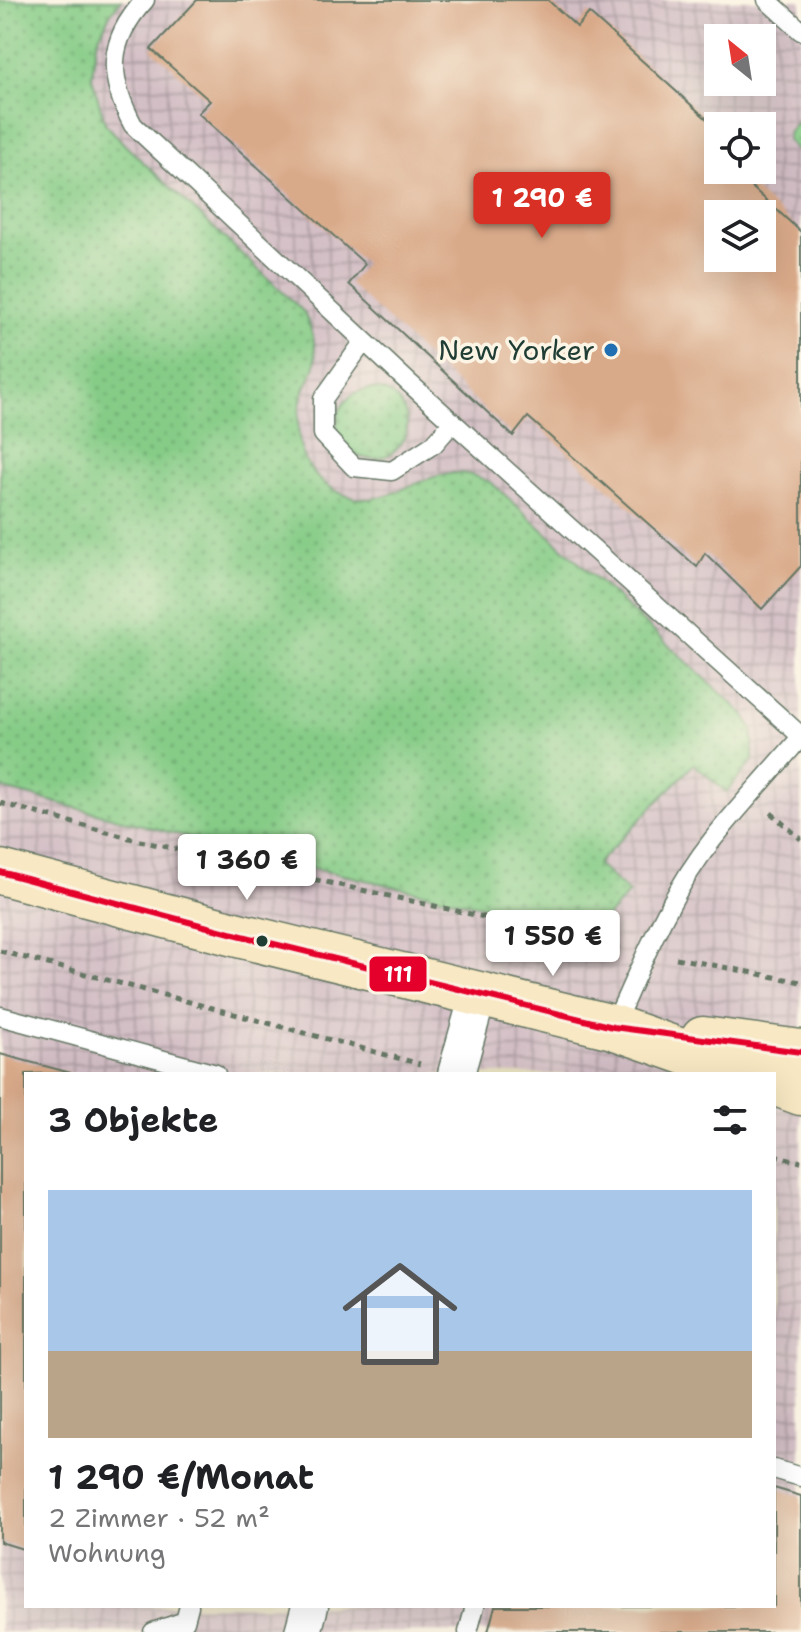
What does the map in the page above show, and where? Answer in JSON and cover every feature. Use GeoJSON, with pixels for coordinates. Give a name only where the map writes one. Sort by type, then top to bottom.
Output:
{"type":"FeatureCollection","features":[{"type":"Feature","properties":{"kind":"main road"},"geometry":{"type":"LineString","coordinates":[[0,872],[613,1027],[801,1052]]}},
{"type":"Feature","properties":{"kind":"main road"},"geometry":{"type":"LineString","coordinates":[[613,1027],[741,1072]]}},
{"type":"Feature","properties":{"kind":"main road"},"geometry":{"type":"LineString","coordinates":[[776,1084],[801,1093]]}},
{"type":"Feature","properties":{"kind":"street"},"geometry":{"type":"LineString","coordinates":[[441,1070],[478,995]]}},
{"type":"Feature","properties":{"kind":"street"},"geometry":{"type":"LineString","coordinates":[[303,1632],[309,1608]]}},
{"type":"Feature","properties":{"kind":"lane"},"geometry":{"type":"LineString","coordinates":[[145,0],[118,40],[114,67],[119,98],[133,125],[364,341],[801,737],[712,840],[676,897],[613,1027]]}},
{"type":"Feature","properties":{"kind":"lane"},"geometry":{"type":"LineString","coordinates":[[767,0],[801,31]]}},
{"type":"Feature","properties":{"kind":"lane"},"geometry":{"type":"LineString","coordinates":[[364,341],[323,399],[323,434],[354,467],[392,471],[434,444],[453,422]]}},
{"type":"Feature","properties":{"kind":"lane"},"geometry":{"type":"LineString","coordinates":[[0,1016],[209,1072]]}},
{"type":"Feature","properties":{"kind":"lane"},"geometry":{"type":"LineString","coordinates":[[776,1470],[801,1477]]}},
{"type":"Feature","properties":{"kind":"lane"},"geometry":{"type":"LineString","coordinates":[[153,1632],[185,1621],[188,1608]]}},
{"type":"Feature","properties":{"kind":"lane"},"geometry":{"type":"LineString","coordinates":[[468,1632],[474,1608]]}},
{"type":"Feature","properties":{"kind":"path"},"geometry":{"type":"LineString","coordinates":[[0,803],[140,841],[647,953],[801,982]]}},
{"type":"Feature","properties":{"kind":"path"},"geometry":{"type":"LineString","coordinates":[[0,951],[441,1070]]}},
{"type":"Feature","properties":{"kind":"path"},"geometry":{"type":"LineString","coordinates":[[776,1156],[801,1162]]}},
{"type":"Feature","properties":{"kind":"shaded area"},"geometry":{"type":"Polygon","coordinates":[[[0,0],[801,0],[801,1632],[0,1632],[0,0]]]}},
{"type":"Feature","properties":{"kind":"green space"},"geometry":{"type":"Polygon","coordinates":[[[0,0],[121,0],[110,14],[96,43],[92,77],[105,123],[304,312],[313,338],[315,358],[300,405],[298,430],[308,464],[324,483],[360,499],[391,494],[422,481],[457,473],[492,483],[745,715],[753,730],[753,761],[726,792],[694,764],[597,864],[629,893],[594,931],[272,859],[0,788],[0,0]]]}},
{"type":"Feature","properties":{"kind":"green space"},"geometry":{"type":"Polygon","coordinates":[[[801,118],[801,155],[787,140],[789,131],[801,118]]]}},
{"type":"Feature","properties":{"kind":"green space"},"geometry":{"type":"Polygon","coordinates":[[[379,389],[401,404],[407,424],[405,438],[397,449],[386,457],[365,459],[347,449],[339,438],[337,417],[347,399],[358,391],[379,389]]]}},
{"type":"Feature","properties":{"kind":"building","name":"New Yorker"},"geometry":{"type":"Polygon","coordinates":[[[197,0],[548,0],[577,27],[589,13],[704,116],[704,184],[748,184],[766,200],[704,200],[704,272],[776,272],[776,209],[801,232],[801,566],[762,609],[705,553],[697,567],[528,417],[513,436],[349,284],[365,264],[198,113],[210,101],[151,49],[197,0]]]}},
{"type":"Feature","properties":{"kind":"building"},"geometry":{"type":"Polygon","coordinates":[[[0,1054],[67,1072],[24,1072],[24,1549],[0,1542],[0,1054]]]}},
{"type":"Feature","properties":{"kind":"building"},"geometry":{"type":"Polygon","coordinates":[[[776,1489],[801,1496],[801,1632],[488,1632],[494,1608],[776,1608],[776,1489]]]}},
{"type":"Feature","properties":{"kind":"transit line","name":"111"},"geometry":{"type":"LineString","coordinates":[[0,872],[238,935],[613,1027],[801,1052]]}},
{"type":"Feature","properties":{"kind":"place","name":"New Yorker"},"geometry":{"type":"Point","coordinates":[611,350]}}]}
